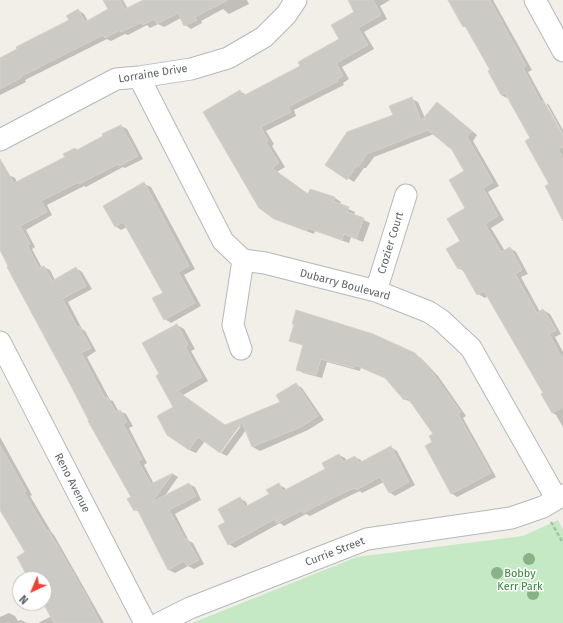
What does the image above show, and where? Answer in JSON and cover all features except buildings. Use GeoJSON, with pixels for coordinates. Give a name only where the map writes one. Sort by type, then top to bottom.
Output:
{"type":"FeatureCollection","features":[{"type":"Feature","properties":{"kind":"street","name":"Lorraine Drive"},"geometry":{"type":"LineString","coordinates":[[0,140],[116,79],[191,69],[228,58],[264,37],[286,15],[296,0]]}},
{"type":"Feature","properties":{"kind":"street"},"geometry":{"type":"LineString","coordinates":[[535,0],[563,51]]}},
{"type":"Feature","properties":{"kind":"street"},"geometry":{"type":"LineString","coordinates":[[139,77],[223,241],[243,260],[233,325],[241,349]]}},
{"type":"Feature","properties":{"kind":"street","name":"Crozier Court"},"geometry":{"type":"LineString","coordinates":[[376,291],[406,195]]}},
{"type":"Feature","properties":{"kind":"street","name":"Dubarry Boulevard"},"geometry":{"type":"LineString","coordinates":[[243,260],[265,263],[376,291],[429,312],[441,320],[471,348],[560,497]]}},
{"type":"Feature","properties":{"kind":"street","name":"Reno Avenue"},"geometry":{"type":"LineString","coordinates":[[0,342],[145,623]]}},
{"type":"Feature","properties":{"kind":"street","name":"Currie Street"},"geometry":{"type":"LineString","coordinates":[[160,623],[190,608],[367,539],[510,518],[543,507],[560,497]]}},
{"type":"Feature","properties":{"kind":"green space","name":"Bobby Kerr Park"},"geometry":{"type":"Polygon","coordinates":[[[558,520],[563,530],[563,623],[192,623],[357,557],[523,536],[558,520]]]}}]}
